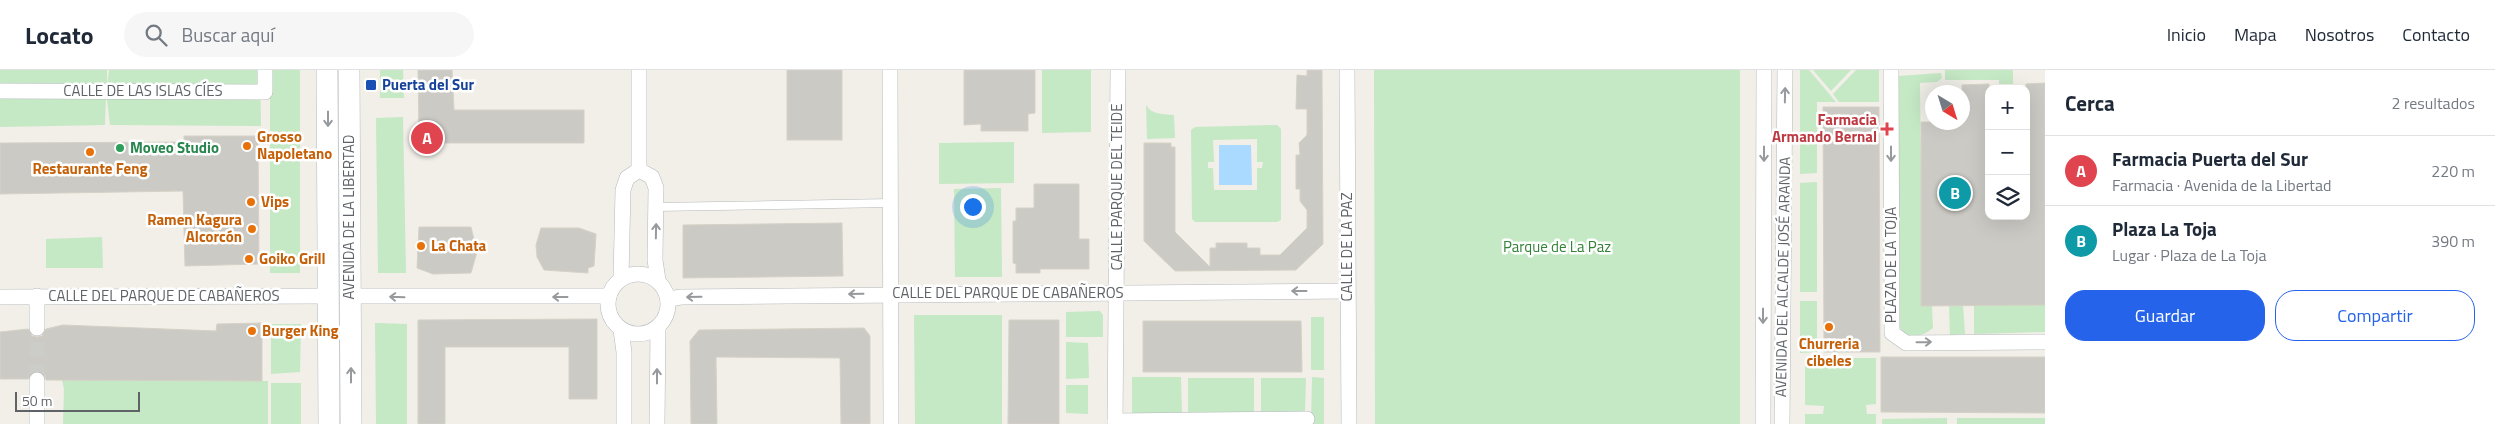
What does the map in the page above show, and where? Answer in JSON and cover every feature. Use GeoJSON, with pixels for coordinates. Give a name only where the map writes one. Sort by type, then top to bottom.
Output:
{"type":"FeatureCollection","features":[{"type":"Feature","properties":{"kind":"street","name":"CALLE DE LAS ISLAS CÍES"},"geometry":{"type":"LineString","coordinates":[[0,91],[265,92],[265,70]]}},
{"type":"Feature","properties":{"kind":"street","name":"AVENIDA DE LA LIBERTAD"},"geometry":{"type":"LineString","coordinates":[[327,70],[329,424]]}},
{"type":"Feature","properties":{"kind":"street","name":"AVENIDA DE LA LIBERTAD"},"geometry":{"type":"LineString","coordinates":[[349,70],[351,424]]}},
{"type":"Feature","properties":{"kind":"street"},"geometry":{"type":"LineString","coordinates":[[639,70],[639,170]]}},
{"type":"Feature","properties":{"kind":"street"},"geometry":{"type":"LineString","coordinates":[[890,70],[891,424]]}},
{"type":"Feature","properties":{"kind":"street","name":"CALLE PARQUE DEL TEIDE"},"geometry":{"type":"LineString","coordinates":[[1115,423],[1118,70]]}},
{"type":"Feature","properties":{"kind":"street","name":"CALLE DE LA PAZ"},"geometry":{"type":"LineString","coordinates":[[1347,70],[1348,424]]}},
{"type":"Feature","properties":{"kind":"street","name":"AVENIDA DEL ALCALDE JOSÉ ARANDA"},"geometry":{"type":"LineString","coordinates":[[1763,424],[1764,70]]}},
{"type":"Feature","properties":{"kind":"street","name":"AVENIDA DEL ALCALDE JOSÉ ARANDA"},"geometry":{"type":"LineString","coordinates":[[1782,424],[1785,70]]}},
{"type":"Feature","properties":{"kind":"street","name":"PLAZA DE LA TOJA"},"geometry":{"type":"LineString","coordinates":[[1891,70],[1892,333],[1906,343],[2045,342]]}},
{"type":"Feature","properties":{"kind":"street"},"geometry":{"type":"LineString","coordinates":[[639,170],[652,177],[656,206],[655,260],[658,280]]}},
{"type":"Feature","properties":{"kind":"street"},"geometry":{"type":"LineString","coordinates":[[621,279],[623,190],[627,178],[639,170]]}},
{"type":"Feature","properties":{"kind":"street"},"geometry":{"type":"LineString","coordinates":[[657,424],[658,328],[668,311],[669,299],[665,289],[658,280],[646,274],[631,274],[614,285],[609,296],[608,309],[615,324],[621,330],[632,334],[647,334],[658,328]]}},
{"type":"Feature","properties":{"kind":"street","name":"CALLE DEL PARQUE DE CABAÑEROS"},"geometry":{"type":"LineString","coordinates":[[669,299],[891,294],[1347,291]]}},
{"type":"Feature","properties":{"kind":"street","name":"CALLE DEL PARQUE DE CABAÑEROS"},"geometry":{"type":"LineString","coordinates":[[0,296],[329,296]]}},
{"type":"Feature","properties":{"kind":"street"},"geometry":{"type":"LineString","coordinates":[[37,296],[37,328]]}},
{"type":"Feature","properties":{"kind":"street"},"geometry":{"type":"LineString","coordinates":[[350,296],[609,296]]}},
{"type":"Feature","properties":{"kind":"street"},"geometry":{"type":"LineString","coordinates":[[621,330],[624,352],[624,424]]}},
{"type":"Feature","properties":{"kind":"street"},"geometry":{"type":"LineString","coordinates":[[37,380],[37,424]]}},
{"type":"Feature","properties":{"kind":"street"},"geometry":{"type":"LineString","coordinates":[[1115,423],[1307,419]]}},
{"type":"Feature","properties":{"kind":"lane"},"geometry":{"type":"LineString","coordinates":[[656,206],[891,204]]}},
{"type":"Feature","properties":{"kind":"green space"},"geometry":{"type":"Polygon","coordinates":[[[0,70],[107,70],[107,86],[109,70],[260,70],[261,126],[110,125],[106,92],[0,91],[0,70]]]}},
{"type":"Feature","properties":{"kind":"green space"},"geometry":{"type":"Polygon","coordinates":[[[270,70],[300,70],[300,273],[270,273],[270,70]]]}},
{"type":"Feature","properties":{"kind":"green space"},"geometry":{"type":"Polygon","coordinates":[[[380,70],[403,70],[404,98],[380,98],[380,70]]]}},
{"type":"Feature","properties":{"kind":"green space"},"geometry":{"type":"Polygon","coordinates":[[[1042,70],[1091,70],[1091,132],[1042,133],[1042,70]]]}},
{"type":"Feature","properties":{"kind":"green space","name":"Parque de La Paz"},"geometry":{"type":"Polygon","coordinates":[[[1374,70],[1740,70],[1740,424],[1375,424],[1374,70]]]}},
{"type":"Feature","properties":{"kind":"green space"},"geometry":{"type":"Polygon","coordinates":[[[1800,70],[1809,70],[1836,102],[1817,102],[1817,173],[1800,174],[1800,70]]]}},
{"type":"Feature","properties":{"kind":"green space"},"geometry":{"type":"Polygon","coordinates":[[[1813,70],[1851,70],[1831,91],[1813,70]]]}},
{"type":"Feature","properties":{"kind":"green space"},"geometry":{"type":"Polygon","coordinates":[[[1856,70],[1879,70],[1879,102],[1839,102],[1833,94],[1856,70]]]}},
{"type":"Feature","properties":{"kind":"green space"},"geometry":{"type":"Polygon","coordinates":[[[1945,70],[2013,70],[2013,84],[1999,84],[1999,80],[1945,80],[1945,70]]]}},
{"type":"Feature","properties":{"kind":"green space"},"geometry":{"type":"Polygon","coordinates":[[[1941,73],[1942,78],[1937,82],[1920,83],[1922,263],[1932,306],[1933,328],[1920,335],[1904,334],[1900,327],[1898,76],[1941,73]]]}},
{"type":"Feature","properties":{"kind":"green space"},"geometry":{"type":"Polygon","coordinates":[[[106,96],[105,125],[0,127],[0,97],[106,96]]]}},
{"type":"Feature","properties":{"kind":"green space"},"geometry":{"type":"Polygon","coordinates":[[[1146,105],[1151,111],[1174,115],[1175,138],[1147,139],[1146,105]]]}},
{"type":"Feature","properties":{"kind":"green space"},"geometry":{"type":"Polygon","coordinates":[[[403,117],[406,273],[378,273],[376,118],[403,117]]]}},
{"type":"Feature","properties":{"kind":"green space"},"geometry":{"type":"Polygon","coordinates":[[[1277,125],[1281,129],[1281,220],[1277,222],[1195,222],[1192,219],[1191,130],[1195,127],[1277,125]],[[1257,139],[1213,140],[1214,162],[1208,162],[1208,168],[1213,168],[1214,190],[1257,190],[1257,168],[1262,168],[1263,162],[1257,162],[1257,139]]]}},
{"type":"Feature","properties":{"kind":"green space"},"geometry":{"type":"Polygon","coordinates":[[[1014,142],[1014,183],[939,184],[939,143],[1014,142]]]}},
{"type":"Feature","properties":{"kind":"green space"},"geometry":{"type":"Polygon","coordinates":[[[1817,182],[1817,292],[1800,292],[1800,183],[1817,182]]]}},
{"type":"Feature","properties":{"kind":"green space"},"geometry":{"type":"Polygon","coordinates":[[[1001,188],[1002,277],[955,277],[954,189],[1001,188]]]}},
{"type":"Feature","properties":{"kind":"green space"},"geometry":{"type":"Polygon","coordinates":[[[102,237],[103,268],[46,268],[46,239],[102,237]]]}},
{"type":"Feature","properties":{"kind":"green space"},"geometry":{"type":"Polygon","coordinates":[[[1800,301],[1817,301],[1817,352],[1800,353],[1800,301]]]}},
{"type":"Feature","properties":{"kind":"green space"},"geometry":{"type":"Polygon","coordinates":[[[1963,305],[1965,334],[1950,335],[1949,306],[1963,305]]]}},
{"type":"Feature","properties":{"kind":"green space"},"geometry":{"type":"Polygon","coordinates":[[[1974,305],[2045,305],[2045,332],[1974,334],[1974,305]]]}},
{"type":"Feature","properties":{"kind":"green space"},"geometry":{"type":"Polygon","coordinates":[[[1100,311],[1103,315],[1103,337],[1066,337],[1066,312],[1100,311]]]}},
{"type":"Feature","properties":{"kind":"green space"},"geometry":{"type":"Polygon","coordinates":[[[914,315],[1002,315],[1002,424],[915,424],[914,315]]]}},
{"type":"Feature","properties":{"kind":"green space"},"geometry":{"type":"Polygon","coordinates":[[[1311,317],[1324,317],[1324,370],[1311,370],[1311,317]]]}},
{"type":"Feature","properties":{"kind":"green space"},"geometry":{"type":"Polygon","coordinates":[[[375,323],[407,324],[407,424],[376,424],[375,323]]]}},
{"type":"Feature","properties":{"kind":"green space"},"geometry":{"type":"Polygon","coordinates":[[[271,324],[301,324],[300,372],[271,374],[271,324]]]}},
{"type":"Feature","properties":{"kind":"green space"},"geometry":{"type":"Polygon","coordinates":[[[1066,342],[1088,343],[1089,378],[1066,379],[1066,342]]]}},
{"type":"Feature","properties":{"kind":"green space"},"geometry":{"type":"Polygon","coordinates":[[[1805,358],[1876,358],[1876,404],[1866,405],[1867,414],[1876,414],[1876,424],[1805,424],[1805,414],[1823,414],[1824,406],[1805,405],[1805,358]]]}},
{"type":"Feature","properties":{"kind":"green space"},"geometry":{"type":"Polygon","coordinates":[[[1132,377],[1181,377],[1182,414],[1132,415],[1132,377]]]}},
{"type":"Feature","properties":{"kind":"green space"},"geometry":{"type":"Polygon","coordinates":[[[1312,377],[1324,378],[1324,424],[1311,424],[1312,377]]]}},
{"type":"Feature","properties":{"kind":"green space"},"geometry":{"type":"Polygon","coordinates":[[[1188,378],[1254,378],[1254,413],[1188,414],[1188,378]]]}},
{"type":"Feature","properties":{"kind":"green space"},"geometry":{"type":"Polygon","coordinates":[[[1261,378],[1306,378],[1305,413],[1261,413],[1261,378]]]}},
{"type":"Feature","properties":{"kind":"green space"},"geometry":{"type":"Polygon","coordinates":[[[62,380],[268,381],[268,424],[63,424],[64,389],[62,380]]]}},
{"type":"Feature","properties":{"kind":"green space"},"geometry":{"type":"Polygon","coordinates":[[[271,383],[301,383],[301,424],[271,424],[271,383]]]}},
{"type":"Feature","properties":{"kind":"green space"},"geometry":{"type":"Polygon","coordinates":[[[1066,385],[1088,385],[1088,414],[1066,413],[1066,385]]]}},
{"type":"Feature","properties":{"kind":"green space"},"geometry":{"type":"Polygon","coordinates":[[[1947,418],[1947,424],[1882,424],[1882,419],[1947,418]]]}},
{"type":"Feature","properties":{"kind":"green space"},"geometry":{"type":"Polygon","coordinates":[[[1957,418],[2045,418],[2045,424],[1957,424],[1957,418]]]}},
{"type":"Feature","properties":{"kind":"water"},"geometry":{"type":"Polygon","coordinates":[[[1219,145],[1251,145],[1252,185],[1219,185],[1219,145]]]}},
{"type":"Feature","properties":{"kind":"building"},"geometry":{"type":"Polygon","coordinates":[[[418,70],[452,70],[454,110],[584,110],[584,143],[425,143],[419,135],[418,70]]]}},
{"type":"Feature","properties":{"kind":"building"},"geometry":{"type":"Polygon","coordinates":[[[787,70],[842,70],[842,140],[787,140],[787,70]]]}},
{"type":"Feature","properties":{"kind":"building"},"geometry":{"type":"Polygon","coordinates":[[[964,70],[1035,70],[1035,113],[1028,114],[1028,131],[981,131],[981,124],[964,125],[964,70]]]}},
{"type":"Feature","properties":{"kind":"building"},"geometry":{"type":"Polygon","coordinates":[[[1307,70],[1322,70],[1323,244],[1296,270],[1175,271],[1144,241],[1144,143],[1171,143],[1171,147],[1175,147],[1175,232],[1210,267],[1210,248],[1216,248],[1216,243],[1247,243],[1247,248],[1260,248],[1260,255],[1280,255],[1307,228],[1307,210],[1300,201],[1300,189],[1296,189],[1296,155],[1300,155],[1299,143],[1307,135],[1307,109],[1296,109],[1297,75],[1307,76],[1307,70]]]}},
{"type":"Feature","properties":{"kind":"building"},"geometry":{"type":"Polygon","coordinates":[[[2045,83],[2045,305],[1921,306],[1921,122],[1925,122],[1925,130],[1970,130],[1970,85],[1962,85],[1989,84],[1985,85],[1985,220],[2030,220],[2030,85],[2026,84],[2045,83]]]}},
{"type":"Feature","properties":{"kind":"building"},"geometry":{"type":"Polygon","coordinates":[[[1823,107],[1879,107],[1880,352],[1824,352],[1823,107]]]}},
{"type":"Feature","properties":{"kind":"building"},"geometry":{"type":"Polygon","coordinates":[[[184,136],[258,136],[259,264],[185,266],[183,191],[0,194],[0,143],[184,142],[184,136]]]}},
{"type":"Feature","properties":{"kind":"building"},"geometry":{"type":"Polygon","coordinates":[[[1034,184],[1079,184],[1079,239],[1089,239],[1089,269],[1040,269],[1040,273],[1016,273],[1016,264],[1013,263],[1013,221],[1016,221],[1016,208],[1034,208],[1034,184]]]}},
{"type":"Feature","properties":{"kind":"building"},"geometry":{"type":"Polygon","coordinates":[[[842,223],[843,276],[683,278],[683,225],[842,223]]]}},
{"type":"Feature","properties":{"kind":"building"},"geometry":{"type":"Polygon","coordinates":[[[419,227],[471,227],[477,252],[471,273],[433,274],[417,268],[419,227]]]}},
{"type":"Feature","properties":{"kind":"building"},"geometry":{"type":"Polygon","coordinates":[[[541,228],[579,228],[596,234],[594,266],[588,268],[588,273],[544,270],[537,257],[536,245],[541,228]]]}},
{"type":"Feature","properties":{"kind":"building"},"geometry":{"type":"Polygon","coordinates":[[[597,319],[597,399],[569,399],[569,347],[445,347],[445,424],[418,424],[418,320],[597,319]]]}},
{"type":"Feature","properties":{"kind":"building"},"geometry":{"type":"Polygon","coordinates":[[[1009,320],[1059,320],[1059,424],[1008,424],[1009,320]]]}},
{"type":"Feature","properties":{"kind":"building"},"geometry":{"type":"Polygon","coordinates":[[[1143,321],[1301,321],[1302,372],[1143,372],[1143,321]]]}},
{"type":"Feature","properties":{"kind":"building"},"geometry":{"type":"Polygon","coordinates":[[[262,323],[262,381],[46,380],[45,375],[37,371],[32,372],[28,379],[0,379],[0,332],[28,329],[32,336],[37,337],[42,336],[46,329],[63,325],[216,331],[217,324],[262,323]]]}},
{"type":"Feature","properties":{"kind":"building"},"geometry":{"type":"Polygon","coordinates":[[[864,328],[870,336],[870,424],[841,424],[840,358],[716,357],[717,424],[691,424],[690,341],[699,330],[864,328]]]}},
{"type":"Feature","properties":{"kind":"building"},"geometry":{"type":"Polygon","coordinates":[[[1881,357],[2045,357],[2045,413],[1881,412],[1881,357]]]}},
{"type":"Feature","properties":{"kind":"tunnel"},"geometry":{"type":"LineString","coordinates":[[37,328],[37,380]]}},
{"type":"Feature","properties":{"kind":"place","name":"Puerta del Sur"},"geometry":{"type":"Point","coordinates":[371,85]}},
{"type":"Feature","properties":{"kind":"place","name":"Farmacia Armando Bernal"},"geometry":{"type":"Point","coordinates":[1887,129]}},
{"type":"Feature","properties":{"kind":"place","name":"Farmacia Puerta del Sur"},"geometry":{"type":"Point","coordinates":[427,138]}},
{"type":"Feature","properties":{"kind":"place","name":"Grosso Napoletano"},"geometry":{"type":"Point","coordinates":[247,146]}},
{"type":"Feature","properties":{"kind":"place","name":"Moveo Studio"},"geometry":{"type":"Point","coordinates":[120,148]}},
{"type":"Feature","properties":{"kind":"place","name":"Restaurante Feng"},"geometry":{"type":"Point","coordinates":[90,152]}},
{"type":"Feature","properties":{"kind":"place","name":"Plaza La Toja"},"geometry":{"type":"Point","coordinates":[1955,193]}},
{"type":"Feature","properties":{"kind":"place","name":"Vips"},"geometry":{"type":"Point","coordinates":[251,202]}},
{"type":"Feature","properties":{"kind":"place","name":"Ramen Kagura Alcorcón"},"geometry":{"type":"Point","coordinates":[252,229]}},
{"type":"Feature","properties":{"kind":"place","name":"La Chata"},"geometry":{"type":"Point","coordinates":[421,246]}},
{"type":"Feature","properties":{"kind":"place","name":"Goiko Grill"},"geometry":{"type":"Point","coordinates":[249,259]}},
{"type":"Feature","properties":{"kind":"place","name":"Churreria cibeles"},"geometry":{"type":"Point","coordinates":[1829,327]}},
{"type":"Feature","properties":{"kind":"place","name":"Burger King"},"geometry":{"type":"Point","coordinates":[252,331]}}]}
